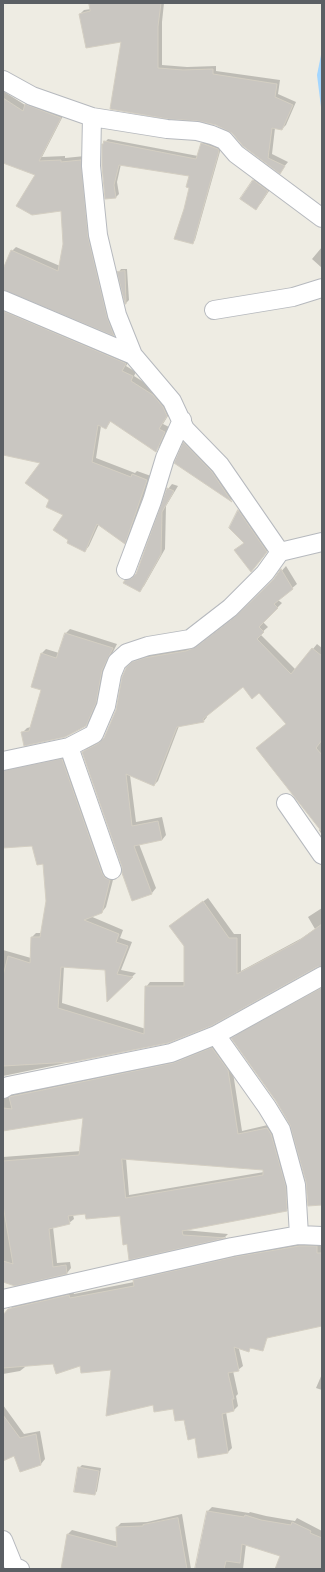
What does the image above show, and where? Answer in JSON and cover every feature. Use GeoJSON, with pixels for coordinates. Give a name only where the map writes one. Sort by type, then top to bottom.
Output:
{"type":"FeatureCollection","features":[{"type":"Feature","properties":{"kind":"street"},"geometry":{"type":"LineString","coordinates":[[3,80],[32,96],[92,117],[167,129],[197,131],[224,140],[236,154],[322,218]]}},
{"type":"Feature","properties":{"kind":"street"},"geometry":{"type":"LineString","coordinates":[[92,117],[91,166],[98,235],[117,315],[133,355],[172,401],[185,429],[220,465],[280,552]]}},
{"type":"Feature","properties":{"kind":"street"},"geometry":{"type":"LineString","coordinates":[[214,310],[293,297],[322,288]]}},
{"type":"Feature","properties":{"kind":"street"},"geometry":{"type":"LineString","coordinates":[[3,300],[133,355]]}},
{"type":"Feature","properties":{"kind":"street"},"geometry":{"type":"LineString","coordinates":[[126,570],[152,501],[165,458],[182,420]]}},
{"type":"Feature","properties":{"kind":"street"},"geometry":{"type":"LineString","coordinates":[[4,759],[69,747],[94,734],[106,706],[112,674],[117,662],[127,653],[148,646],[190,639],[230,608],[265,572],[280,552],[322,542]]}},
{"type":"Feature","properties":{"kind":"street"},"geometry":{"type":"LineString","coordinates":[[69,747],[112,870]]}},
{"type":"Feature","properties":{"kind":"street"},"geometry":{"type":"LineString","coordinates":[[286,803],[322,855]]}},
{"type":"Feature","properties":{"kind":"street"},"geometry":{"type":"LineString","coordinates":[[3,1089],[8,1086],[171,1053],[216,1035],[322,976]]}},
{"type":"Feature","properties":{"kind":"street"},"geometry":{"type":"LineString","coordinates":[[216,1035],[281,1130],[296,1185],[299,1235]]}},
{"type":"Feature","properties":{"kind":"street"},"geometry":{"type":"LineString","coordinates":[[3,1298],[232,1247],[299,1235],[322,1236]]}},
{"type":"Feature","properties":{"kind":"street"},"geometry":{"type":"LineString","coordinates":[[4,1544],[14,1567],[20,1569]]}},
{"type":"Feature","properties":{"kind":"water"},"geometry":{"type":"Polygon","coordinates":[[[322,50],[322,115],[317,75],[322,50]]]}},
{"type":"Feature","properties":{"kind":"building"},"geometry":{"type":"Polygon","coordinates":[[[89,3],[161,3],[158,26],[158,68],[183,70],[213,69],[213,74],[277,84],[275,97],[293,105],[282,130],[272,128],[268,158],[285,166],[280,174],[243,146],[232,133],[216,125],[198,121],[168,119],[110,109],[121,42],[86,48],[79,14],[90,11],[89,3]]]}},
{"type":"Feature","properties":{"kind":"building"},"geometry":{"type":"Polygon","coordinates":[[[3,98],[23,111],[25,104],[61,118],[39,161],[61,160],[61,162],[81,160],[88,237],[107,317],[114,336],[3,290],[3,269],[11,250],[58,271],[63,244],[61,211],[32,215],[16,206],[35,175],[3,163],[3,98]]]}},
{"type":"Feature","properties":{"kind":"building"},"geometry":{"type":"Polygon","coordinates":[[[104,141],[196,159],[201,143],[218,149],[219,151],[193,244],[174,239],[189,188],[186,187],[189,176],[119,165],[114,185],[116,198],[105,199],[102,166],[102,144],[104,141]]]}},
{"type":"Feature","properties":{"kind":"building"},"geometry":{"type":"Polygon","coordinates":[[[253,180],[268,191],[256,210],[240,199],[253,180]]]}},
{"type":"Feature","properties":{"kind":"building"},"geometry":{"type":"Polygon","coordinates":[[[125,271],[126,304],[117,272],[125,271]]]}},
{"type":"Feature","properties":{"kind":"building"},"geometry":{"type":"Polygon","coordinates":[[[3,311],[125,363],[126,364],[122,371],[133,376],[131,381],[153,395],[163,407],[167,416],[159,429],[165,432],[156,452],[110,421],[106,429],[98,425],[92,462],[131,477],[132,474],[147,480],[125,544],[97,524],[85,552],[67,543],[68,540],[53,530],[63,515],[46,507],[49,500],[25,483],[40,463],[3,455],[3,311]]]}},
{"type":"Feature","properties":{"kind":"building"},"geometry":{"type":"Polygon","coordinates":[[[183,442],[212,472],[232,502],[174,463],[183,442]]]}},
{"type":"Feature","properties":{"kind":"building"},"geometry":{"type":"Polygon","coordinates":[[[167,488],[174,491],[162,512],[161,554],[140,592],[123,583],[125,580],[132,578],[136,574],[167,488]]]}},
{"type":"Feature","properties":{"kind":"building"},"geometry":{"type":"Polygon","coordinates":[[[238,510],[267,552],[251,572],[234,550],[244,543],[229,528],[238,510]]]}},
{"type":"Feature","properties":{"kind":"building"},"geometry":{"type":"Polygon","coordinates":[[[281,569],[293,589],[274,604],[278,608],[259,627],[264,632],[257,639],[291,674],[312,648],[322,656],[322,740],[316,748],[322,755],[322,832],[256,748],[286,724],[259,693],[252,699],[243,687],[203,719],[204,722],[177,727],[154,786],[126,774],[132,826],[158,821],[162,840],[134,846],[152,894],[132,901],[122,873],[122,867],[82,752],[99,743],[104,738],[116,710],[122,677],[126,668],[132,662],[144,658],[186,651],[196,647],[237,615],[273,580],[281,569]]]}},
{"type":"Feature","properties":{"kind":"building"},"geometry":{"type":"Polygon","coordinates":[[[65,633],[113,648],[102,670],[96,703],[86,726],[65,737],[24,746],[21,732],[29,731],[41,690],[31,687],[41,653],[56,658],[65,633]]]}},
{"type":"Feature","properties":{"kind":"building"},"geometry":{"type":"Polygon","coordinates":[[[62,759],[102,873],[105,878],[110,880],[102,913],[84,920],[119,934],[116,942],[128,946],[117,974],[133,977],[107,1002],[105,970],[61,967],[58,1008],[144,1034],[145,986],[184,986],[184,946],[169,926],[203,901],[229,938],[237,938],[237,974],[297,942],[322,924],[322,966],[317,967],[211,1026],[168,1043],[72,1062],[3,1066],[3,976],[8,956],[30,963],[31,937],[40,937],[46,901],[43,864],[37,865],[32,846],[3,848],[3,771],[62,759]]]}},
{"type":"Feature","properties":{"kind":"building"},"geometry":{"type":"Polygon","coordinates":[[[322,988],[322,1205],[308,1206],[306,1182],[290,1125],[276,1101],[231,1038],[322,988]]]}},
{"type":"Feature","properties":{"kind":"building"},"geometry":{"type":"Polygon","coordinates":[[[212,1048],[228,1070],[238,1134],[267,1128],[271,1134],[286,1187],[287,1211],[182,1231],[183,1235],[226,1238],[129,1260],[127,1244],[123,1245],[120,1216],[86,1219],[85,1214],[68,1216],[70,1224],[49,1229],[53,1267],[66,1265],[67,1274],[15,1286],[3,1282],[3,1261],[13,1264],[3,1205],[3,1161],[79,1155],[83,1118],[3,1131],[3,1108],[12,1109],[9,1097],[173,1063],[212,1048]],[[122,1159],[126,1198],[263,1175],[263,1170],[122,1159]]]}},
{"type":"Feature","properties":{"kind":"building"},"geometry":{"type":"Polygon","coordinates":[[[300,1246],[317,1246],[317,1253],[322,1253],[322,1326],[267,1338],[263,1351],[250,1348],[249,1352],[234,1347],[239,1371],[228,1373],[234,1399],[232,1399],[234,1411],[222,1414],[228,1453],[198,1458],[195,1438],[188,1440],[184,1420],[175,1421],[173,1409],[154,1412],[153,1405],[106,1416],[111,1370],[81,1373],[80,1366],[56,1374],[53,1364],[3,1368],[3,1315],[8,1309],[69,1295],[70,1298],[134,1286],[133,1280],[234,1257],[300,1246]]]}},
{"type":"Feature","properties":{"kind":"building"},"geometry":{"type":"Polygon","coordinates":[[[3,1415],[20,1438],[36,1434],[41,1465],[20,1472],[14,1456],[3,1461],[3,1415]]]}},
{"type":"Feature","properties":{"kind":"building"},"geometry":{"type":"Polygon","coordinates":[[[78,1467],[99,1471],[95,1495],[74,1492],[78,1467]]]}},
{"type":"Feature","properties":{"kind":"building"},"geometry":{"type":"Polygon","coordinates":[[[207,1511],[244,1517],[245,1515],[261,1520],[291,1525],[292,1522],[311,1531],[310,1533],[322,1538],[322,1569],[275,1569],[280,1556],[242,1544],[240,1563],[226,1561],[224,1569],[195,1569],[207,1511]]]}},
{"type":"Feature","properties":{"kind":"building"},"geometry":{"type":"Polygon","coordinates":[[[178,1518],[187,1569],[61,1569],[67,1534],[117,1547],[116,1527],[143,1526],[178,1518]]]}}]}
